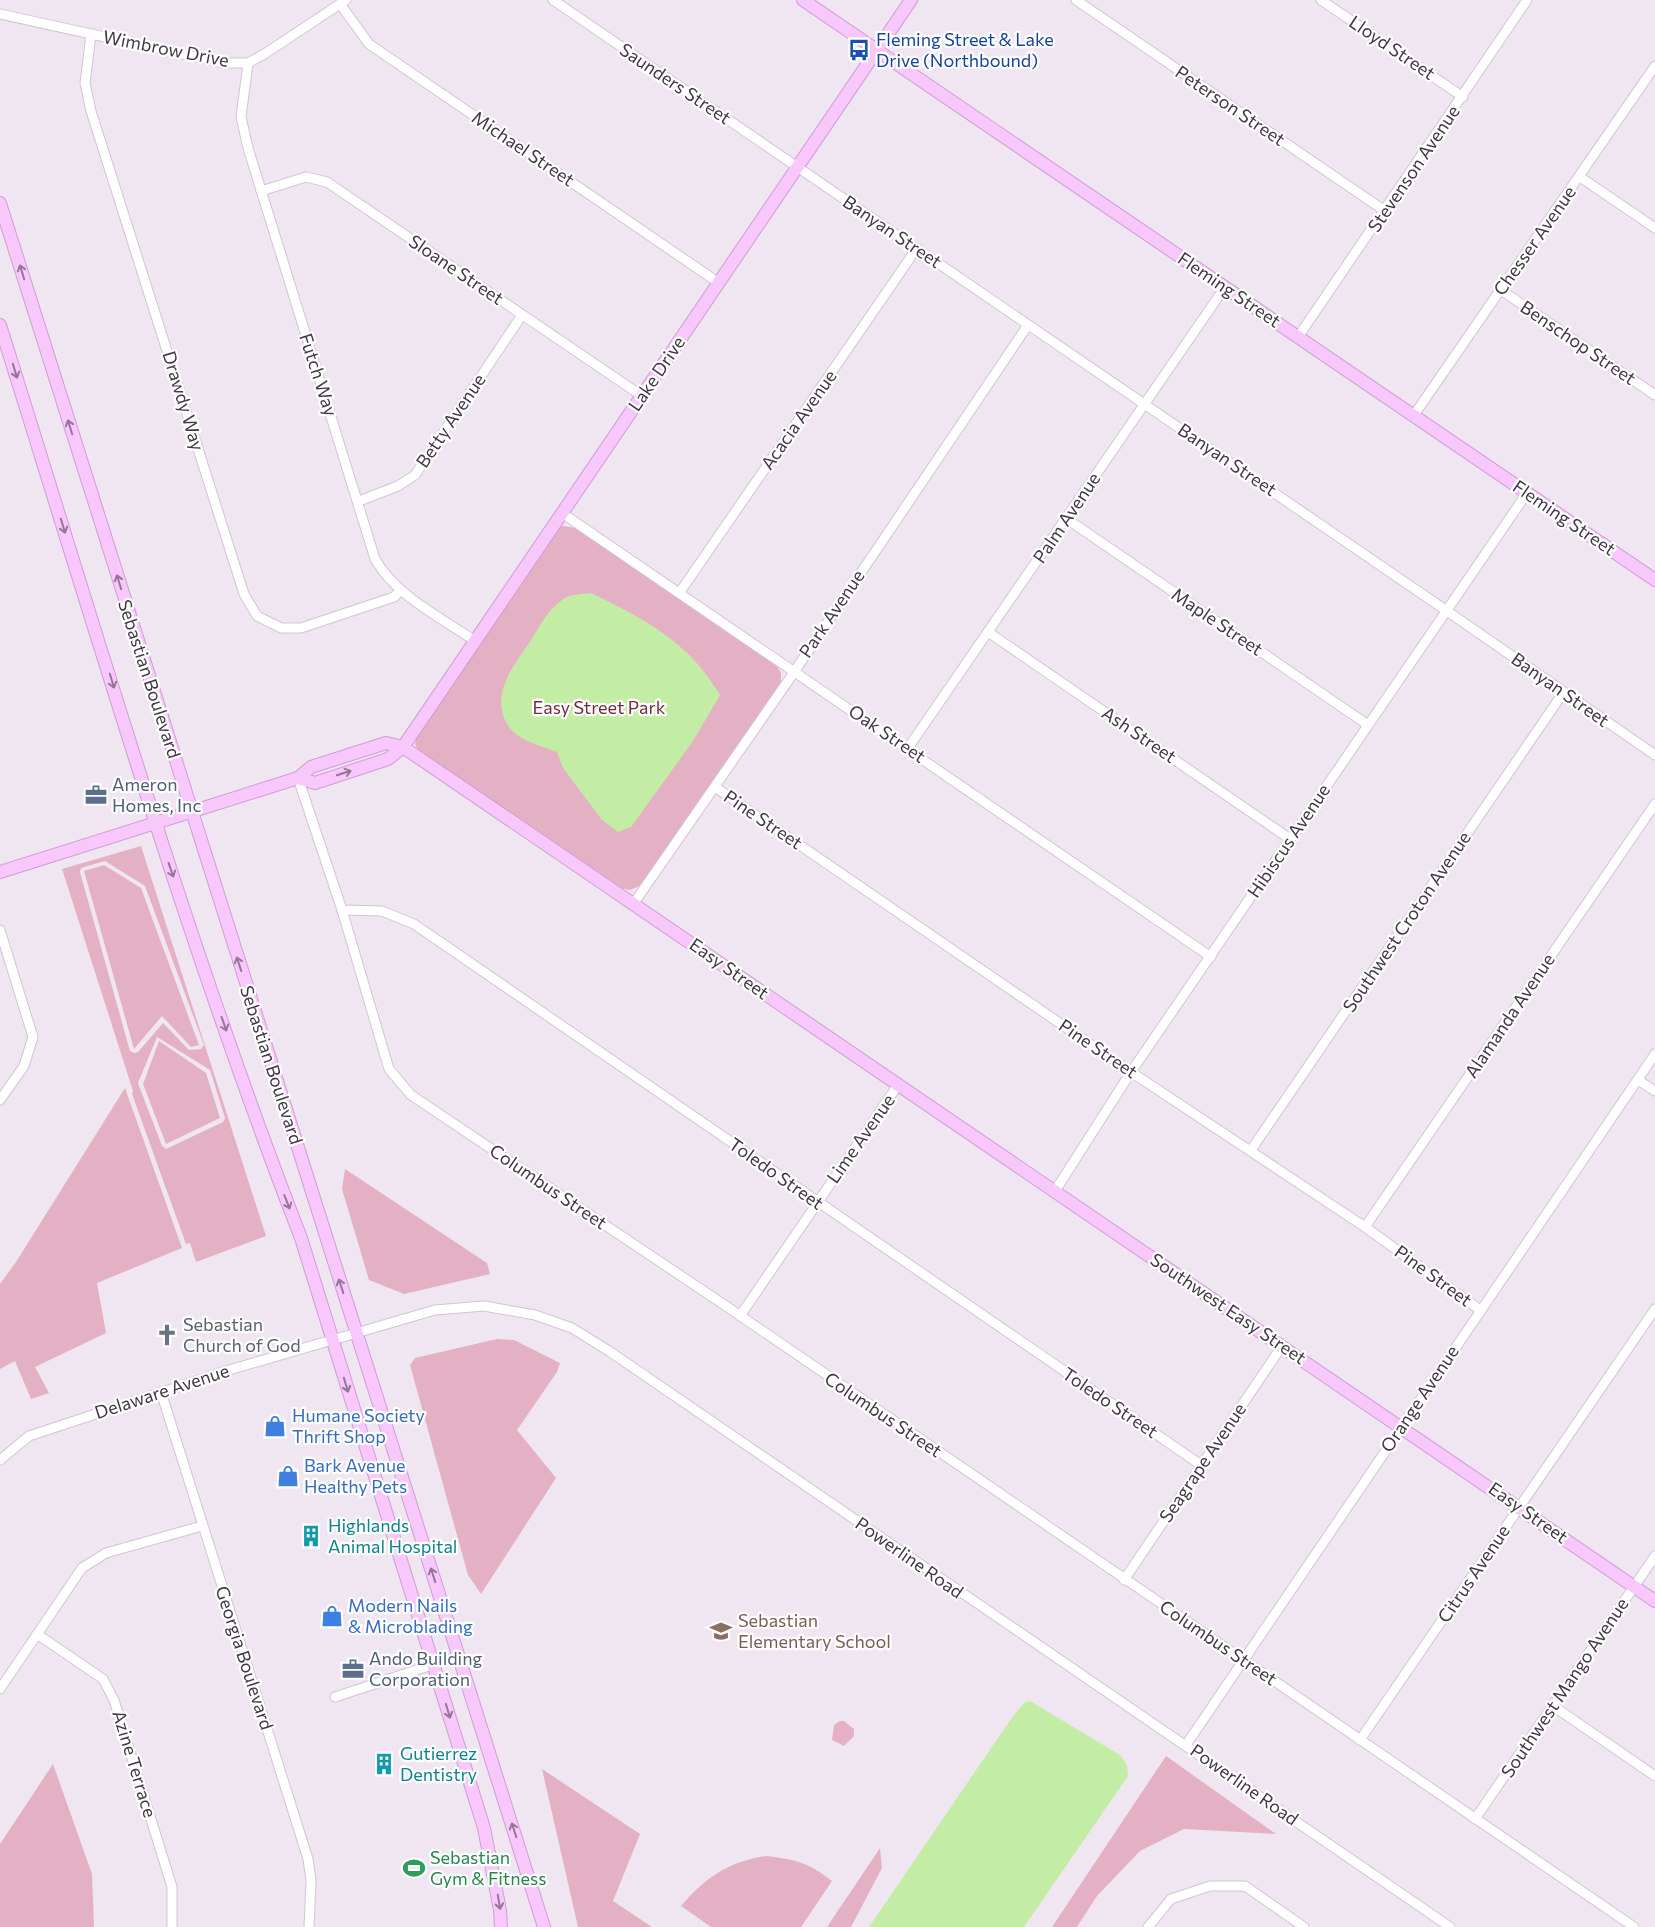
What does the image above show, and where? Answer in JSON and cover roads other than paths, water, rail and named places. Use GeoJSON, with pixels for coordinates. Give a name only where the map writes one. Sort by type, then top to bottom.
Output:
{"type":"FeatureCollection","features":[{"type":"Feature","properties":{"kind":"street","name":"Saunders Street"},"geometry":{"type":"LineString","coordinates":[[553,0],[797,168]]}},
{"type":"Feature","properties":{"kind":"street","name":"Fleming Street"},"geometry":{"type":"LineString","coordinates":[[803,0],[1655,580]]}},
{"type":"Feature","properties":{"kind":"street","name":"Lake Drive"},"geometry":{"type":"LineString","coordinates":[[403,747],[912,0]]}},
{"type":"Feature","properties":{"kind":"street","name":"Lloyd Street"},"geometry":{"type":"LineString","coordinates":[[1321,0],[1463,97]]}},
{"type":"Feature","properties":{"kind":"street","name":"Stevenson Avenue"},"geometry":{"type":"LineString","coordinates":[[1298,337],[1463,97],[1527,0]]}},
{"type":"Feature","properties":{"kind":"street","name":"Wimbrow Drive"},"geometry":{"type":"LineString","coordinates":[[0,14],[223,63],[248,63],[343,2]]}},
{"type":"Feature","properties":{"kind":"street","name":"Michael Street"},"geometry":{"type":"LineString","coordinates":[[343,2],[369,44],[719,283]]}},
{"type":"Feature","properties":{"kind":"street","name":"Peterson Street"},"geometry":{"type":"LineString","coordinates":[[1081,2],[1385,211]]}},
{"type":"Feature","properties":{"kind":"street","name":"Drawdy Way"},"geometry":{"type":"LineString","coordinates":[[90,34],[85,83],[91,111],[244,594],[257,616],[281,628],[300,628],[394,597],[401,590]]}},
{"type":"Feature","properties":{"kind":"street","name":"Futch Way"},"geometry":{"type":"LineString","coordinates":[[248,63],[241,117],[261,191],[359,501],[375,559],[384,574],[401,590],[475,641]]}},
{"type":"Feature","properties":{"kind":"street","name":"Chesser Avenue"},"geometry":{"type":"LineString","coordinates":[[1414,416],[1655,66]]}},
{"type":"Feature","properties":{"kind":"street","name":"Banyan Street"},"geometry":{"type":"LineString","coordinates":[[797,168],[1447,610],[1563,693],[1655,755]]}},
{"type":"Feature","properties":{"kind":"street","name":"Sloane Street"},"geometry":{"type":"LineString","coordinates":[[261,191],[306,177],[327,182],[642,396]]}},
{"type":"Feature","properties":{"kind":"street"},"geometry":{"type":"LineString","coordinates":[[1580,177],[1655,228]]}},
{"type":"Feature","properties":{"kind":"street","name":"Sebastian Boulevard"},"geometry":{"type":"LineString","coordinates":[[0,203],[544,1927]]}},
{"type":"Feature","properties":{"kind":"street","name":"Acacia Avenue"},"geometry":{"type":"LineString","coordinates":[[680,592],[917,248]]}},
{"type":"Feature","properties":{"kind":"street","name":"Palm Avenue"},"geometry":{"type":"LineString","coordinates":[[908,748],[1225,287]]}},
{"type":"Feature","properties":{"kind":"street","name":"Benschop Street"},"geometry":{"type":"LineString","coordinates":[[1501,290],[1655,395]]}},
{"type":"Feature","properties":{"kind":"street","name":"Betty Avenue"},"geometry":{"type":"LineString","coordinates":[[359,501],[398,486],[416,475],[522,315]]}},
{"type":"Feature","properties":{"kind":"street","name":"Park Avenue"},"geometry":{"type":"LineString","coordinates":[[634,903],[794,671],[1028,324]]}},
{"type":"Feature","properties":{"kind":"street","name":"Sebastian Boulevard"},"geometry":{"type":"LineString","coordinates":[[0,325],[155,824],[269,1157],[301,1238],[484,1828],[500,1910],[500,1927]]}},
{"type":"Feature","properties":{"kind":"street","name":"Hibiscus Avenue"},"geometry":{"type":"LineString","coordinates":[[1054,1191],[1131,1072],[1528,493]]}},
{"type":"Feature","properties":{"kind":"street","name":"Oak Street"},"geometry":{"type":"LineString","coordinates":[[562,513],[1211,957]]}},
{"type":"Feature","properties":{"kind":"street","name":"Maple Street"},"geometry":{"type":"LineString","coordinates":[[1067,519],[1368,725]]}},
{"type":"Feature","properties":{"kind":"street","name":"Ash Street"},"geometry":{"type":"LineString","coordinates":[[988,632],[1290,839]]}},
{"type":"Feature","properties":{"kind":"street","name":"Southwest Croton Avenue"},"geometry":{"type":"LineString","coordinates":[[1251,1150],[1563,693]]}},
{"type":"Feature","properties":{"kind":"street"},"geometry":{"type":"LineString","coordinates":[[0,872],[298,778],[311,767],[386,743],[403,747]]}},
{"type":"Feature","properties":{"kind":"street","name":"Easy Street"},"geometry":{"type":"LineString","coordinates":[[403,747],[1054,1191]]}},
{"type":"Feature","properties":{"kind":"street","name":"Columbus Street"},"geometry":{"type":"LineString","coordinates":[[298,778],[342,910],[389,1068],[411,1095],[740,1316],[1634,1927]]}},
{"type":"Feature","properties":{"kind":"street","name":"Pine Street"},"geometry":{"type":"LineString","coordinates":[[715,787],[1131,1072],[1365,1227],[1480,1310]]}},
{"type":"Feature","properties":{"kind":"street","name":"Alamanda Avenue"},"geometry":{"type":"LineString","coordinates":[[1365,1227],[1655,804]]}},
{"type":"Feature","properties":{"kind":"street","name":"Toledo Street"},"geometry":{"type":"LineString","coordinates":[[342,910],[382,910],[414,924],[1201,1466]]}},
{"type":"Feature","properties":{"kind":"street"},"geometry":{"type":"LineString","coordinates":[[0,930],[33,1037],[24,1066],[0,1100]]}},
{"type":"Feature","properties":{"kind":"street","name":"Orange Avenue"},"geometry":{"type":"LineString","coordinates":[[1186,1745],[1655,1054]]}},
{"type":"Feature","properties":{"kind":"street"},"geometry":{"type":"LineString","coordinates":[[1638,1080],[1655,1091]]}},
{"type":"Feature","properties":{"kind":"street","name":"Lime Avenue"},"geometry":{"type":"LineString","coordinates":[[740,1316],[898,1085]]}},
{"type":"Feature","properties":{"kind":"street","name":"Southwest Easy Street"},"geometry":{"type":"LineString","coordinates":[[1054,1191],[1401,1426]]}},
{"type":"Feature","properties":{"kind":"street","name":"Powerline Road"},"geometry":{"type":"LineString","coordinates":[[332,1339],[435,1310],[484,1306],[535,1315],[572,1328],[609,1351],[1450,1927]]}},
{"type":"Feature","properties":{"kind":"street","name":"Citrus Avenue"},"geometry":{"type":"LineString","coordinates":[[1360,1740],[1655,1309]]}},
{"type":"Feature","properties":{"kind":"street","name":"Delaware Avenue"},"geometry":{"type":"LineString","coordinates":[[0,1460],[30,1436],[161,1392],[332,1339]]}},
{"type":"Feature","properties":{"kind":"street","name":"Seagrape Avenue"},"geometry":{"type":"LineString","coordinates":[[1124,1580],[1282,1346]]}},
{"type":"Feature","properties":{"kind":"street","name":"Georgia Boulevard"},"geometry":{"type":"LineString","coordinates":[[161,1392],[308,1859],[311,1881],[309,1927]]}},
{"type":"Feature","properties":{"kind":"street","name":"Easy Street"},"geometry":{"type":"LineString","coordinates":[[1401,1426],[1655,1601]]}},
{"type":"Feature","properties":{"kind":"street"},"geometry":{"type":"LineString","coordinates":[[0,1689],[82,1568],[106,1553],[202,1526]]}},
{"type":"Feature","properties":{"kind":"street","name":"Southwest Mango Avenue"},"geometry":{"type":"LineString","coordinates":[[1475,1819],[1655,1556]]}},
{"type":"Feature","properties":{"kind":"street","name":"Azine Terrace"},"geometry":{"type":"LineString","coordinates":[[38,1634],[103,1679],[114,1700],[172,1887],[172,1927]]}},
{"type":"Feature","properties":{"kind":"street"},"geometry":{"type":"LineString","coordinates":[[335,1697],[459,1656]]}},
{"type":"Feature","properties":{"kind":"street"},"geometry":{"type":"LineString","coordinates":[[1552,1706],[1655,1776]]}},
{"type":"Feature","properties":{"kind":"street"},"geometry":{"type":"LineString","coordinates":[[1148,1927],[1171,1900],[1210,1886],[1245,1886],[1304,1927]]}},
{"type":"Feature","properties":{"kind":"place","name":"Fleming Street & Lake Drive (Northbound)"},"geometry":{"type":"Point","coordinates":[859,50]}},
{"type":"Feature","properties":{"kind":"place","name":"Ameron Homes, Inc"},"geometry":{"type":"Point","coordinates":[96,795]}},
{"type":"Feature","properties":{"kind":"place","name":"Sebastian Church of God"},"geometry":{"type":"Point","coordinates":[167,1335]}},
{"type":"Feature","properties":{"kind":"place","name":"Humane Society Thrift Shop"},"geometry":{"type":"Point","coordinates":[275,1426]}},
{"type":"Feature","properties":{"kind":"place","name":"Bark Avenue Healthy Pets"},"geometry":{"type":"Point","coordinates":[288,1476]}},
{"type":"Feature","properties":{"kind":"place","name":"Highlands Animal Hospital"},"geometry":{"type":"Point","coordinates":[311,1536]}},
{"type":"Feature","properties":{"kind":"place","name":"Modern Nails & Microblading"},"geometry":{"type":"Point","coordinates":[332,1616]}},
{"type":"Feature","properties":{"kind":"place","name":"Sebastian Elementary School"},"geometry":{"type":"Point","coordinates":[721,1631]}},
{"type":"Feature","properties":{"kind":"place","name":"Ando Building Corporation"},"geometry":{"type":"Point","coordinates":[353,1669]}},
{"type":"Feature","properties":{"kind":"place","name":"Gutierrez Dentistry"},"geometry":{"type":"Point","coordinates":[384,1764]}},
{"type":"Feature","properties":{"kind":"place","name":"Sebastian Gym & Fitness"},"geometry":{"type":"Point","coordinates":[414,1868]}},
{"type":"Feature","properties":{"kind":"park label","name":"Easy Street Park"},"geometry":{"type":"Point","coordinates":[599,708]}}]}
